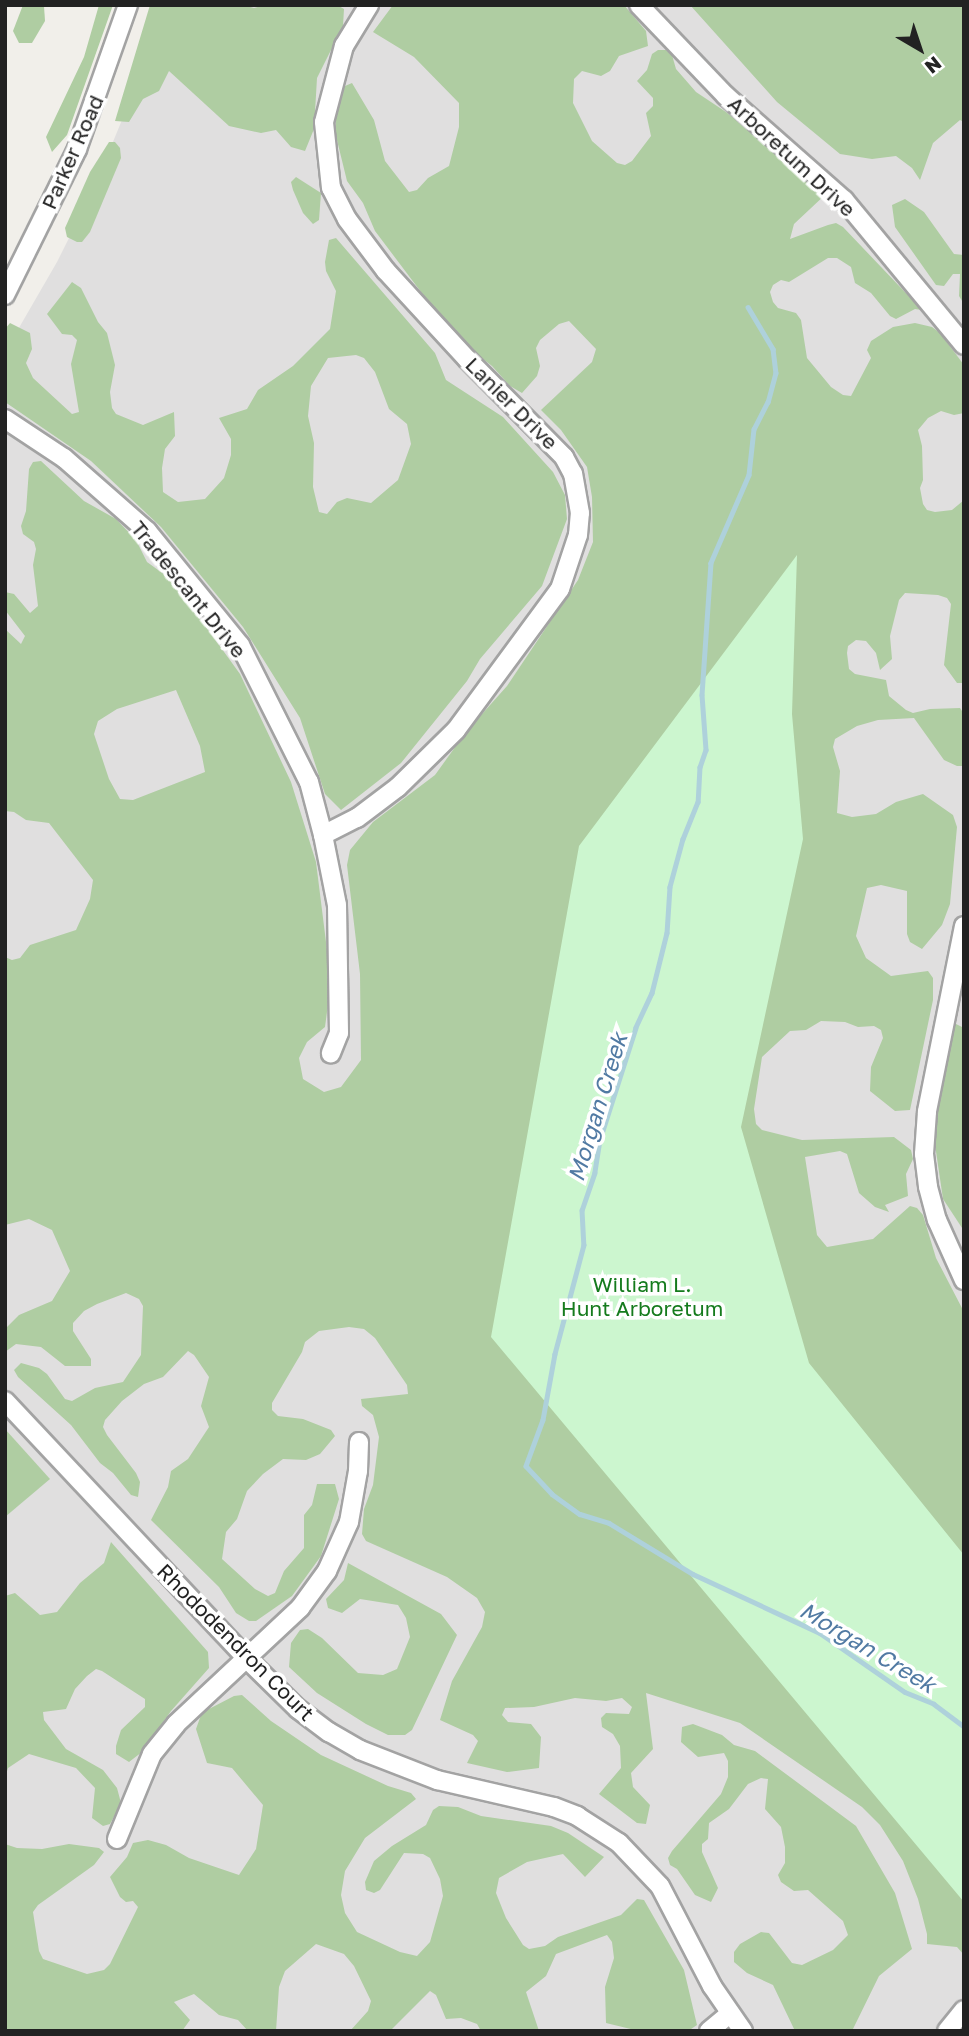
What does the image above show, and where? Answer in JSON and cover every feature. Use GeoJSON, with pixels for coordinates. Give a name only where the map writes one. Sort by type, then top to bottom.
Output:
{"type":"FeatureCollection","features":[{"type":"Feature","properties":{"kind":"street","name":"Parker Road"},"geometry":{"type":"LineString","coordinates":[[5,295],[11,266],[77,149],[128,5]]}},
{"type":"Feature","properties":{"kind":"street","name":"Lanier Drive"},"geometry":{"type":"LineString","coordinates":[[323,835],[357,818],[398,787],[456,730],[560,589],[578,535],[580,513],[573,474],[564,457],[467,359],[386,271],[347,219],[331,188],[324,122],[344,46],[369,5]]}},
{"type":"Feature","properties":{"kind":"street","name":"Arboretum Drive"},"geometry":{"type":"LineString","coordinates":[[639,5],[726,96],[844,200],[964,345]]}},
{"type":"Feature","properties":{"kind":"street","name":"Tradescant Drive"},"geometry":{"type":"LineString","coordinates":[[5,419],[64,458],[146,531],[240,645],[309,782],[323,835],[337,905],[339,1033],[331,1053]]}},
{"type":"Feature","properties":{"kind":"street"},"geometry":{"type":"LineString","coordinates":[[964,926],[927,1112],[924,1154],[937,1220],[964,1280]]}},
{"type":"Feature","properties":{"kind":"street","name":"Rhododendron Court"},"geometry":{"type":"LineString","coordinates":[[5,1401],[245,1657],[298,1709],[360,1750],[436,1780],[554,1807],[577,1816],[619,1843],[660,1886],[729,2014],[743,2031]]}},
{"type":"Feature","properties":{"kind":"street"},"geometry":{"type":"LineString","coordinates":[[117,1839],[137,1784],[152,1754],[176,1724],[300,1608],[341,1545],[354,1498],[359,1442]]}},
{"type":"Feature","properties":{"kind":"street"},"geometry":{"type":"LineString","coordinates":[[947,2031],[964,2010]]}},
{"type":"Feature","properties":{"kind":"street"},"geometry":{"type":"LineString","coordinates":[[709,2031],[729,2014]]}},
{"type":"Feature","properties":{"kind":"shaded area"},"geometry":{"type":"Polygon","coordinates":[[[161,5],[964,5],[964,1555],[579,846],[964,1902],[964,2031],[5,2031],[5,352],[57,262],[94,188],[131,98],[161,5]]]}},
{"type":"Feature","properties":{"kind":"green space"},"geometry":{"type":"Polygon","coordinates":[[[23,5],[44,6],[45,21],[32,43],[19,43],[13,31],[23,5]]]}},
{"type":"Feature","properties":{"kind":"green space"},"geometry":{"type":"Polygon","coordinates":[[[99,5],[113,5],[67,135],[52,152],[46,137],[84,57],[99,5]]]}},
{"type":"Feature","properties":{"kind":"green space"},"geometry":{"type":"Polygon","coordinates":[[[150,5],[243,5],[254,8],[265,5],[337,5],[344,9],[343,26],[317,78],[314,129],[305,151],[291,147],[276,130],[261,133],[229,126],[169,71],[159,91],[143,99],[129,122],[115,121],[150,5]]]}},
{"type":"Feature","properties":{"kind":"green space"},"geometry":{"type":"Polygon","coordinates":[[[393,5],[624,5],[646,31],[648,46],[619,56],[610,71],[601,76],[582,71],[574,79],[573,103],[592,141],[617,163],[625,165],[632,161],[651,136],[646,113],[653,106],[653,98],[637,81],[647,70],[652,54],[658,50],[666,50],[672,55],[676,69],[696,92],[726,112],[826,194],[794,224],[790,239],[836,223],[843,227],[922,310],[915,309],[896,319],[890,316],[871,293],[855,283],[851,267],[837,258],[828,258],[789,282],[781,280],[773,285],[770,292],[773,302],[778,308],[796,313],[801,320],[807,358],[831,387],[843,395],[851,396],[871,358],[867,350],[871,341],[893,327],[915,323],[932,327],[940,333],[964,365],[964,413],[954,415],[941,411],[928,418],[918,430],[922,446],[923,480],[920,488],[923,504],[927,510],[935,512],[952,510],[964,500],[964,683],[957,683],[944,665],[951,604],[947,598],[938,595],[905,593],[899,600],[890,636],[892,659],[880,670],[876,653],[866,641],[856,640],[848,646],[847,653],[849,669],[855,674],[886,680],[889,696],[906,710],[913,713],[930,709],[960,708],[964,714],[964,766],[944,760],[914,718],[878,720],[857,726],[835,739],[833,747],[840,771],[837,813],[852,817],[876,814],[896,802],[923,794],[953,815],[957,827],[950,904],[942,925],[922,949],[910,942],[907,934],[907,891],[881,885],[867,888],[856,936],[866,958],[891,976],[928,971],[933,978],[933,1000],[910,1110],[895,1111],[870,1091],[871,1067],[883,1038],[881,1030],[874,1026],[858,1027],[845,1022],[821,1021],[806,1030],[790,1031],[762,1057],[754,1109],[756,1124],[762,1130],[802,1140],[894,1137],[911,1150],[913,1159],[906,1174],[908,1196],[885,1205],[889,1212],[875,1207],[859,1193],[847,1154],[840,1151],[805,1157],[817,1235],[827,1247],[873,1239],[910,1206],[917,1208],[923,1215],[936,1258],[964,1312],[964,1955],[957,1947],[927,1944],[918,1899],[903,1861],[880,1825],[862,1807],[740,1723],[646,1693],[653,1749],[631,1773],[633,1787],[650,1805],[646,1824],[637,1823],[599,1794],[621,1768],[620,1746],[613,1734],[602,1727],[601,1718],[606,1713],[629,1714],[632,1707],[622,1698],[606,1701],[575,1698],[534,1707],[505,1708],[502,1715],[508,1722],[531,1724],[541,1737],[539,1768],[507,1772],[467,1763],[478,1741],[473,1735],[440,1720],[452,1681],[482,1627],[485,1612],[477,1598],[447,1577],[366,1541],[362,1534],[364,1509],[373,1485],[379,1437],[373,1415],[362,1406],[361,1399],[408,1394],[407,1385],[375,1338],[364,1329],[349,1327],[319,1331],[305,1342],[302,1352],[272,1403],[272,1410],[278,1416],[303,1419],[331,1430],[335,1436],[320,1454],[306,1460],[283,1459],[247,1491],[237,1519],[226,1532],[222,1559],[255,1589],[268,1596],[275,1593],[284,1571],[304,1548],[304,1515],[312,1505],[317,1484],[335,1484],[339,1499],[321,1556],[292,1596],[256,1621],[249,1621],[236,1613],[219,1587],[151,1520],[168,1487],[171,1471],[188,1459],[209,1427],[201,1406],[209,1377],[194,1355],[188,1351],[163,1377],[144,1384],[122,1401],[105,1420],[103,1427],[107,1435],[140,1482],[138,1497],[131,1495],[113,1473],[100,1463],[71,1425],[18,1377],[14,1370],[21,1363],[39,1368],[47,1374],[65,1399],[72,1401],[95,1388],[123,1382],[141,1355],[143,1306],[139,1299],[126,1293],[84,1311],[73,1323],[73,1331],[91,1359],[91,1366],[65,1366],[41,1347],[16,1344],[5,1352],[5,1329],[19,1315],[52,1301],[70,1271],[52,1230],[29,1219],[5,1225],[5,957],[12,960],[20,958],[30,945],[76,930],[90,899],[93,880],[49,823],[26,820],[14,812],[5,811],[5,629],[21,644],[25,636],[5,610],[5,592],[14,594],[30,613],[38,606],[33,565],[36,549],[34,542],[23,534],[21,526],[26,511],[29,469],[33,462],[41,461],[84,501],[116,519],[136,540],[147,562],[172,580],[240,674],[291,782],[316,862],[331,982],[325,1027],[307,1042],[299,1058],[303,1079],[324,1092],[341,1087],[361,1060],[360,974],[347,865],[350,850],[373,822],[435,775],[466,732],[507,686],[578,580],[593,542],[592,497],[587,467],[561,430],[541,410],[592,362],[596,349],[569,321],[559,324],[540,340],[536,348],[540,366],[537,376],[522,393],[510,386],[492,366],[455,337],[375,231],[363,203],[347,181],[335,132],[336,117],[345,86],[352,83],[374,120],[385,161],[409,192],[417,190],[428,178],[449,166],[459,127],[459,103],[414,57],[373,32],[393,5]],[[176,690],[117,709],[98,721],[94,734],[109,779],[120,799],[133,800],[205,772],[200,746],[176,690]]]}},
{"type":"Feature","properties":{"kind":"green space"},"geometry":{"type":"Polygon","coordinates":[[[690,5],[964,5],[964,122],[960,120],[933,143],[920,180],[912,168],[896,156],[872,159],[840,154],[777,102],[690,5]]]}},
{"type":"Feature","properties":{"kind":"green space"},"geometry":{"type":"Polygon","coordinates":[[[109,142],[115,142],[120,148],[121,158],[90,232],[82,242],[77,242],[67,237],[65,228],[90,172],[109,142]]]}},
{"type":"Feature","properties":{"kind":"green space"},"geometry":{"type":"Polygon","coordinates":[[[296,177],[321,193],[319,220],[313,224],[303,213],[293,190],[291,182],[296,177]]]}},
{"type":"Feature","properties":{"kind":"green space"},"geometry":{"type":"Polygon","coordinates":[[[905,199],[924,212],[954,254],[964,255],[964,304],[959,296],[960,274],[953,274],[944,286],[936,285],[895,227],[892,205],[905,199]]]}},
{"type":"Feature","properties":{"kind":"green space"},"geometry":{"type":"Polygon","coordinates":[[[336,238],[435,353],[446,380],[503,417],[553,472],[565,495],[567,519],[542,586],[480,659],[467,681],[401,763],[341,810],[325,794],[300,718],[243,627],[161,527],[91,461],[5,402],[5,329],[10,323],[30,333],[32,349],[26,363],[33,378],[72,414],[79,412],[71,364],[77,340],[72,335],[62,334],[47,314],[72,282],[81,288],[98,322],[107,333],[115,365],[110,392],[112,408],[116,414],[143,425],[174,412],[175,436],[165,449],[162,468],[163,492],[178,502],[205,499],[224,478],[231,455],[231,439],[219,418],[247,409],[258,390],[293,366],[330,329],[336,291],[326,271],[329,240],[336,238]],[[356,355],[328,358],[311,386],[308,416],[314,443],[313,487],[319,512],[327,514],[337,502],[347,498],[371,503],[398,480],[411,444],[407,424],[389,409],[375,372],[364,358],[356,355]]]}},
{"type":"Feature","properties":{"kind":"green space","name":"William L. Hunt Arboretum"},"geometry":{"type":"Polygon","coordinates":[[[797,555],[792,714],[803,839],[741,1127],[809,1363],[964,1555],[964,1902],[491,1337],[579,846],[797,555]]]}},
{"type":"Feature","properties":{"kind":"green space"},"geometry":{"type":"Polygon","coordinates":[[[954,1023],[964,1028],[964,1231],[943,1199],[934,1138],[942,1068],[954,1023]]]}},
{"type":"Feature","properties":{"kind":"green space"},"geometry":{"type":"Polygon","coordinates":[[[5,1429],[50,1479],[5,1517],[5,1429]]]}},
{"type":"Feature","properties":{"kind":"green space"},"geometry":{"type":"Polygon","coordinates":[[[111,1542],[208,1652],[209,1668],[171,1711],[142,1752],[129,1762],[116,1754],[116,1746],[121,1730],[145,1707],[145,1699],[102,1671],[96,1669],[87,1676],[75,1689],[66,1709],[43,1712],[44,1720],[66,1749],[103,1770],[117,1788],[121,1803],[110,1824],[103,1826],[92,1818],[95,1788],[76,1768],[29,1754],[8,1768],[5,1778],[5,1596],[15,1593],[40,1615],[57,1612],[80,1583],[104,1563],[111,1542]]]}},
{"type":"Feature","properties":{"kind":"green space"},"geometry":{"type":"Polygon","coordinates":[[[348,1563],[441,1614],[457,1635],[412,1730],[405,1735],[388,1735],[366,1724],[317,1693],[289,1667],[291,1643],[300,1630],[308,1629],[322,1638],[358,1673],[383,1675],[397,1669],[410,1637],[406,1618],[398,1605],[360,1599],[342,1613],[328,1608],[326,1599],[344,1580],[348,1563]]]}},
{"type":"Feature","properties":{"kind":"green space"},"geometry":{"type":"Polygon","coordinates":[[[242,1695],[271,1721],[321,1755],[388,1786],[411,1793],[416,1799],[365,1838],[345,1871],[341,1895],[345,1913],[357,1932],[400,1952],[417,1956],[430,1942],[443,1896],[440,1879],[430,1858],[423,1854],[404,1853],[380,1890],[374,1893],[366,1890],[365,1882],[374,1861],[426,1825],[433,1810],[439,1806],[458,1807],[481,1816],[551,1826],[568,1833],[604,1857],[585,1877],[563,1854],[527,1862],[499,1878],[496,1893],[506,1918],[523,1945],[529,1949],[545,1946],[558,1937],[621,1915],[637,1899],[644,1900],[684,1970],[697,2025],[688,2031],[639,2031],[606,2023],[605,1987],[614,1958],[612,1942],[607,1935],[556,1954],[546,1976],[526,1992],[539,2031],[481,2031],[477,2024],[461,2018],[446,2019],[436,1995],[430,1991],[390,2031],[350,2031],[368,2011],[371,2001],[354,1966],[344,1954],[316,1944],[285,1971],[279,1987],[276,2031],[248,2031],[238,2020],[219,2015],[194,1994],[174,2002],[190,2020],[182,2031],[5,2031],[5,1844],[17,1848],[42,1849],[69,1844],[99,1848],[104,1852],[94,1865],[38,1905],[33,1912],[39,1951],[43,1959],[87,1974],[104,1970],[110,1964],[138,1907],[133,1901],[126,1902],[120,1897],[110,1877],[127,1857],[133,1843],[148,1840],[166,1845],[189,1858],[239,1875],[256,1849],[263,1805],[232,1768],[207,1763],[196,1729],[201,1715],[207,1710],[234,1696],[242,1695]]]}},
{"type":"Feature","properties":{"kind":"green space"},"geometry":{"type":"Polygon","coordinates":[[[693,1724],[722,1735],[734,1745],[755,1751],[856,1826],[895,1893],[912,1949],[879,1976],[852,2031],[795,2031],[773,1985],[747,1973],[734,1962],[734,1952],[740,1944],[761,1932],[769,1933],[792,1963],[802,1965],[833,1950],[848,1935],[843,1921],[808,1890],[794,1891],[781,1882],[778,1875],[785,1863],[785,1847],[781,1827],[765,1809],[768,1779],[761,1778],[748,1784],[729,1809],[709,1823],[708,1839],[702,1844],[702,1852],[718,1888],[711,1902],[695,1895],[677,1869],[670,1865],[668,1858],[672,1851],[721,1794],[728,1777],[728,1761],[724,1753],[698,1757],[681,1742],[682,1727],[693,1724]]]}},
{"type":"Feature","properties":{"kind":"waterway","name":"Morgan Creek"},"geometry":{"type":"LineString","coordinates":[[748,307],[773,349],[776,373],[768,402],[754,429],[749,475],[711,563],[702,695],[706,750],[700,767],[698,802],[683,839],[670,887],[667,933],[652,993],[636,1028],[600,1140],[595,1173],[582,1210],[584,1245],[555,1354],[543,1420],[526,1466],[552,1494],[580,1514],[609,1523],[693,1574],[820,1633],[905,1692],[934,1704],[964,1727]]}}]}
